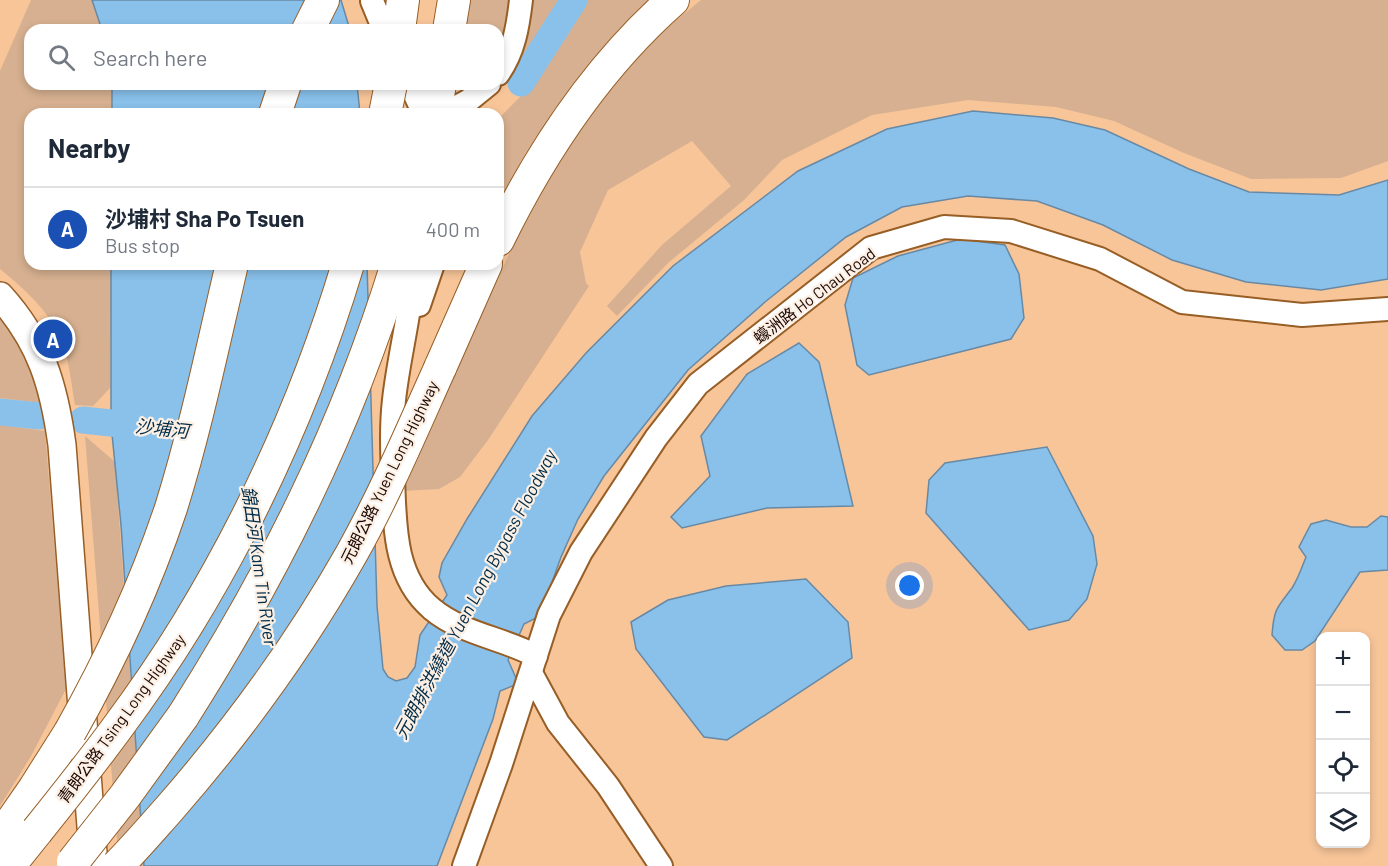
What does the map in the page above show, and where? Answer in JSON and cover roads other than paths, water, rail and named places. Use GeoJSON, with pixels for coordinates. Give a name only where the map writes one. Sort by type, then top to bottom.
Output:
{"type":"FeatureCollection","features":[{"type":"Feature","properties":{"kind":"highway"},"geometry":{"type":"LineString","coordinates":[[311,24],[323,0]]}},
{"type":"Feature","properties":{"kind":"highway"},"geometry":{"type":"LineString","coordinates":[[504,229],[534,173],[572,113],[613,60],[673,0]]}},
{"type":"Feature","properties":{"kind":"highway"},"geometry":{"type":"LineString","coordinates":[[276,108],[283,90]]}},
{"type":"Feature","properties":{"kind":"highway"},"geometry":{"type":"LineString","coordinates":[[387,108],[390,90]]}},
{"type":"Feature","properties":{"kind":"highway"},"geometry":{"type":"LineString","coordinates":[[436,108],[439,90]]}},
{"type":"Feature","properties":{"kind":"highway"},"geometry":{"type":"LineString","coordinates":[[8,854],[34,789],[89,699],[108,663],[143,583],[182,470],[231,270]]}},
{"type":"Feature","properties":{"kind":"highway","name":"青朗公路 Tsing Long Highway"},"geometry":{"type":"LineString","coordinates":[[8,854],[76,783],[145,689],[186,626],[226,557],[271,468],[308,382],[346,270]]}},
{"type":"Feature","properties":{"kind":"highway"},"geometry":{"type":"LineString","coordinates":[[69,866],[112,814],[183,716],[249,609],[300,512],[327,453],[353,392],[395,270]]}},
{"type":"Feature","properties":{"kind":"highway","name":"元朗公路 Yuen Long Highway"},"geometry":{"type":"LineString","coordinates":[[117,866],[189,785],[256,703],[310,623],[371,516],[483,270]]}},
{"type":"Feature","properties":{"kind":"main road"},"geometry":{"type":"LineString","coordinates":[[0,296],[13,310],[37,347],[47,370],[58,415],[94,866]]}},
{"type":"Feature","properties":{"kind":"street"},"geometry":{"type":"LineString","coordinates":[[372,0],[397,17]]}},
{"type":"Feature","properties":{"kind":"street"},"geometry":{"type":"LineString","coordinates":[[372,0],[376,24]]}},
{"type":"Feature","properties":{"kind":"street"},"geometry":{"type":"LineString","coordinates":[[504,63],[512,49],[520,0]]}},
{"type":"Feature","properties":{"kind":"street"},"geometry":{"type":"LineString","coordinates":[[384,90],[386,108]]}},
{"type":"Feature","properties":{"kind":"street"},"geometry":{"type":"LineString","coordinates":[[413,90],[421,108]]}},
{"type":"Feature","properties":{"kind":"street"},"geometry":{"type":"LineString","coordinates":[[455,108],[482,90]]}},
{"type":"Feature","properties":{"kind":"street","name":"蠔洲路 Ho Chau Road"},"geometry":{"type":"LineString","coordinates":[[464,866],[501,764],[530,660],[549,615],[581,552],[656,438],[698,384],[871,248],[944,227],[1011,231],[1100,259],[1182,302],[1302,315],[1388,309]]}},
{"type":"Feature","properties":{"kind":"street"},"geometry":{"type":"LineString","coordinates":[[413,270],[410,306],[392,415],[395,522],[401,562],[411,582],[432,608],[452,622],[530,660],[558,723],[608,786],[661,866]]}},
{"type":"Feature","properties":{"kind":"street"},"geometry":{"type":"LineString","coordinates":[[400,358],[431,270]]}},
{"type":"Feature","properties":{"kind":"water"},"geometry":{"type":"Polygon","coordinates":[[[92,0],[341,0],[348,24],[100,24],[92,0]]]}},
{"type":"Feature","properties":{"kind":"water"},"geometry":{"type":"Polygon","coordinates":[[[112,90],[358,90],[359,108],[112,108],[112,90]]]}},
{"type":"Feature","properties":{"kind":"water"},"geometry":{"type":"Polygon","coordinates":[[[973,111],[1053,118],[1105,130],[1189,169],[1249,192],[1339,195],[1388,180],[1388,279],[1321,290],[1246,282],[1172,260],[1103,225],[1037,201],[968,196],[902,207],[846,237],[765,302],[688,370],[604,476],[578,519],[561,557],[540,616],[524,624],[508,660],[516,678],[515,685],[500,691],[493,719],[437,866],[144,866],[121,525],[111,424],[111,270],[367,270],[377,606],[383,669],[388,677],[396,681],[407,678],[415,667],[420,635],[447,595],[439,577],[442,563],[467,519],[532,416],[586,353],[673,266],[798,171],[887,129],[973,111]]]}},
{"type":"Feature","properties":{"kind":"water"},"geometry":{"type":"Polygon","coordinates":[[[961,239],[1005,245],[1019,274],[1024,318],[1011,339],[869,375],[857,365],[845,305],[853,278],[898,256],[961,239]]]}},
{"type":"Feature","properties":{"kind":"water"},"geometry":{"type":"Polygon","coordinates":[[[799,343],[819,362],[853,506],[767,508],[682,528],[671,517],[710,476],[701,436],[747,374],[799,343]]]}},
{"type":"Feature","properties":{"kind":"water"},"geometry":{"type":"Polygon","coordinates":[[[1047,447],[1093,536],[1097,564],[1087,599],[1069,620],[1029,630],[926,513],[929,480],[945,463],[1047,447]]]}},
{"type":"Feature","properties":{"kind":"water"},"geometry":{"type":"Polygon","coordinates":[[[1381,516],[1388,517],[1388,570],[1360,572],[1321,632],[1316,632],[1315,641],[1302,650],[1285,650],[1272,635],[1274,619],[1277,609],[1294,584],[1306,557],[1299,547],[1311,524],[1326,520],[1351,527],[1367,527],[1381,516]]]}},
{"type":"Feature","properties":{"kind":"water"},"geometry":{"type":"Polygon","coordinates":[[[806,579],[848,622],[852,658],[727,740],[704,737],[636,649],[631,622],[668,600],[726,586],[806,579]]]}},
{"type":"Feature","properties":{"kind":"waterway"},"geometry":{"type":"LineString","coordinates":[[521,83],[574,0]]}},
{"type":"Feature","properties":{"kind":"waterway","name":"沙埔河"},"geometry":{"type":"LineString","coordinates":[[0,412],[39,416]]}},
{"type":"Feature","properties":{"kind":"waterway","name":"沙埔河"},"geometry":{"type":"LineString","coordinates":[[83,420],[148,427]]}},
{"type":"Feature","properties":{"kind":"place","name":"沙埔村 Sha Po Tsuen"},"geometry":{"type":"Point","coordinates":[53,339]}},
{"type":"Feature","properties":{"kind":"water label","name":"錦田河 Kam Tin River"},"geometry":{"type":"Point","coordinates":[260,566]}},
{"type":"Feature","properties":{"kind":"water label","name":"元朗排洪繞道 Yuen Long Bypass Floodway"},"geometry":{"type":"Point","coordinates":[475,594]}}]}
